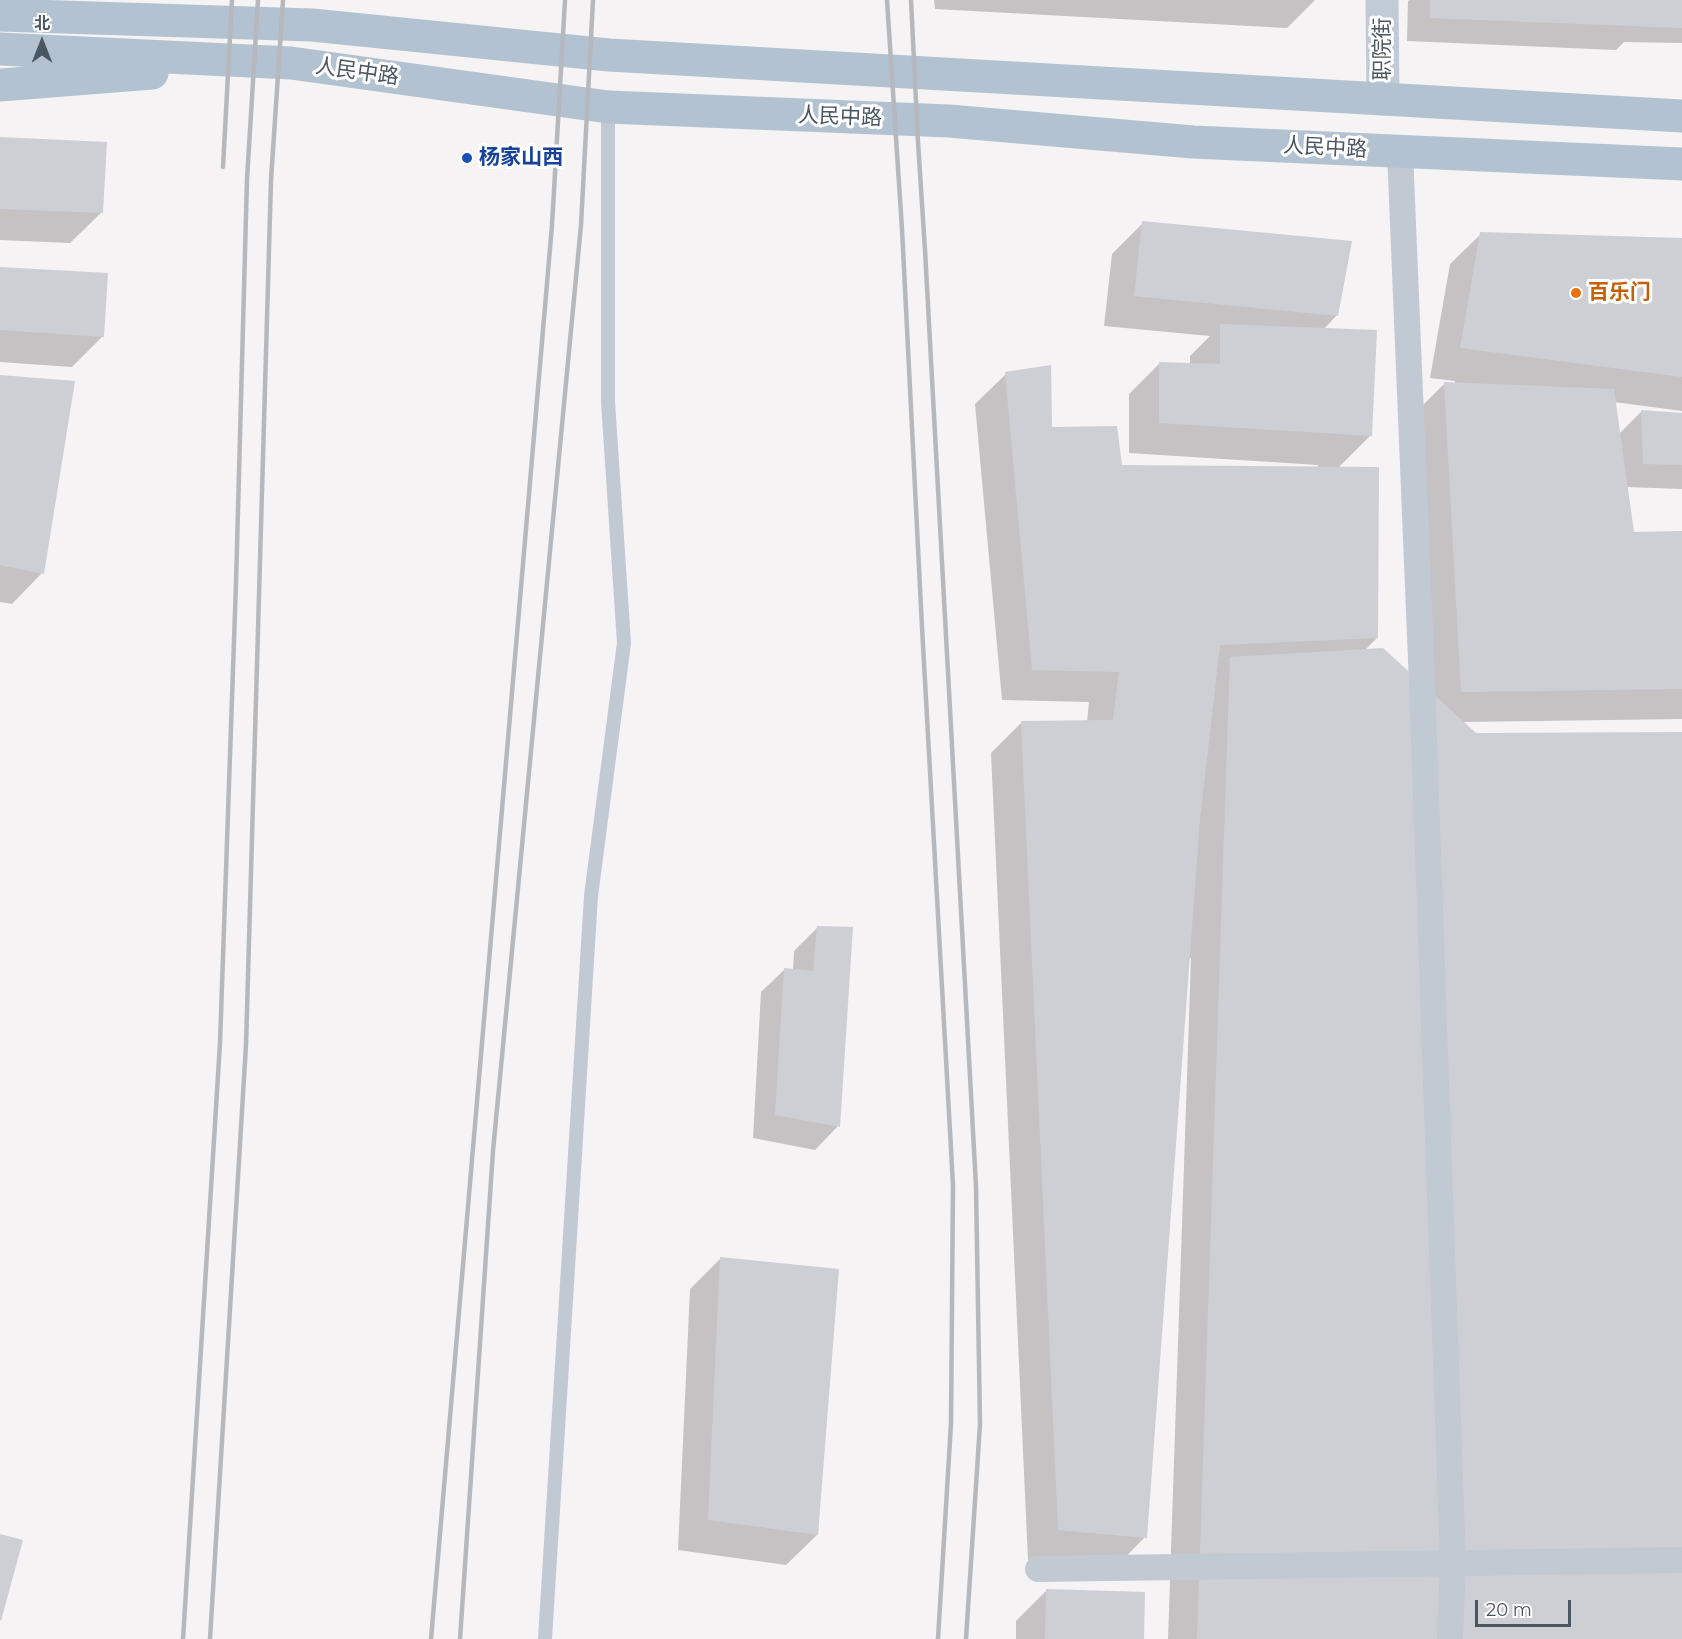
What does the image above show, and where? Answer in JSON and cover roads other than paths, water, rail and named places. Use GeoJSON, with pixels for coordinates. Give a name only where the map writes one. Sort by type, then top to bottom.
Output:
{"type":"FeatureCollection","features":[{"type":"Feature","properties":{"kind":"main road"},"geometry":{"type":"LineString","coordinates":[[158,0],[312,25]]}},
{"type":"Feature","properties":{"kind":"main road","name":"人民中路"},"geometry":{"type":"LineString","coordinates":[[0,15],[312,25],[609,55],[1682,116]]}},
{"type":"Feature","properties":{"kind":"main road","name":"人民中路"},"geometry":{"type":"LineString","coordinates":[[0,49],[291,63],[608,107],[949,121],[1193,142],[1682,164]]}},
{"type":"Feature","properties":{"kind":"main road"},"geometry":{"type":"LineString","coordinates":[[0,85],[291,63]]}},
{"type":"Feature","properties":{"kind":"street","name":"职院街"},"geometry":{"type":"LineString","coordinates":[[1382,0],[1383,99]]}},
{"type":"Feature","properties":{"kind":"street"},"geometry":{"type":"LineString","coordinates":[[1400,151],[1423,708],[1453,1563],[1450,1639]]}},
{"type":"Feature","properties":{"kind":"street"},"geometry":{"type":"LineString","coordinates":[[1038,1569],[1682,1560]]}},
{"type":"Feature","properties":{"kind":"lane"},"geometry":{"type":"LineString","coordinates":[[545,1639],[591,896],[624,643],[609,402],[608,107]]}},
{"type":"Feature","properties":{"kind":"railway"},"geometry":{"type":"LineString","coordinates":[[223,167],[232,0]]}},
{"type":"Feature","properties":{"kind":"railway"},"geometry":{"type":"LineString","coordinates":[[183,1639],[220,1043],[247,179],[258,0]]}},
{"type":"Feature","properties":{"kind":"railway"},"geometry":{"type":"LineString","coordinates":[[210,1639],[246,1045],[271,180],[283,0]]}},
{"type":"Feature","properties":{"kind":"railway"},"geometry":{"type":"LineString","coordinates":[[431,1639],[552,225],[565,0]]}},
{"type":"Feature","properties":{"kind":"railway"},"geometry":{"type":"LineString","coordinates":[[460,1639],[493,1151],[581,225],[593,0]]}},
{"type":"Feature","properties":{"kind":"railway"},"geometry":{"type":"LineString","coordinates":[[887,0],[902,229],[953,1185],[951,1423],[938,1639]]}},
{"type":"Feature","properties":{"kind":"railway"},"geometry":{"type":"LineString","coordinates":[[911,0],[976,1186],[980,1424],[966,1639]]}},
{"type":"Feature","properties":{"kind":"place","name":"杨家山西"},"geometry":{"type":"Point","coordinates":[467,158]}},
{"type":"Feature","properties":{"kind":"place","name":"百乐门"},"geometry":{"type":"Point","coordinates":[1576,293]}}]}
